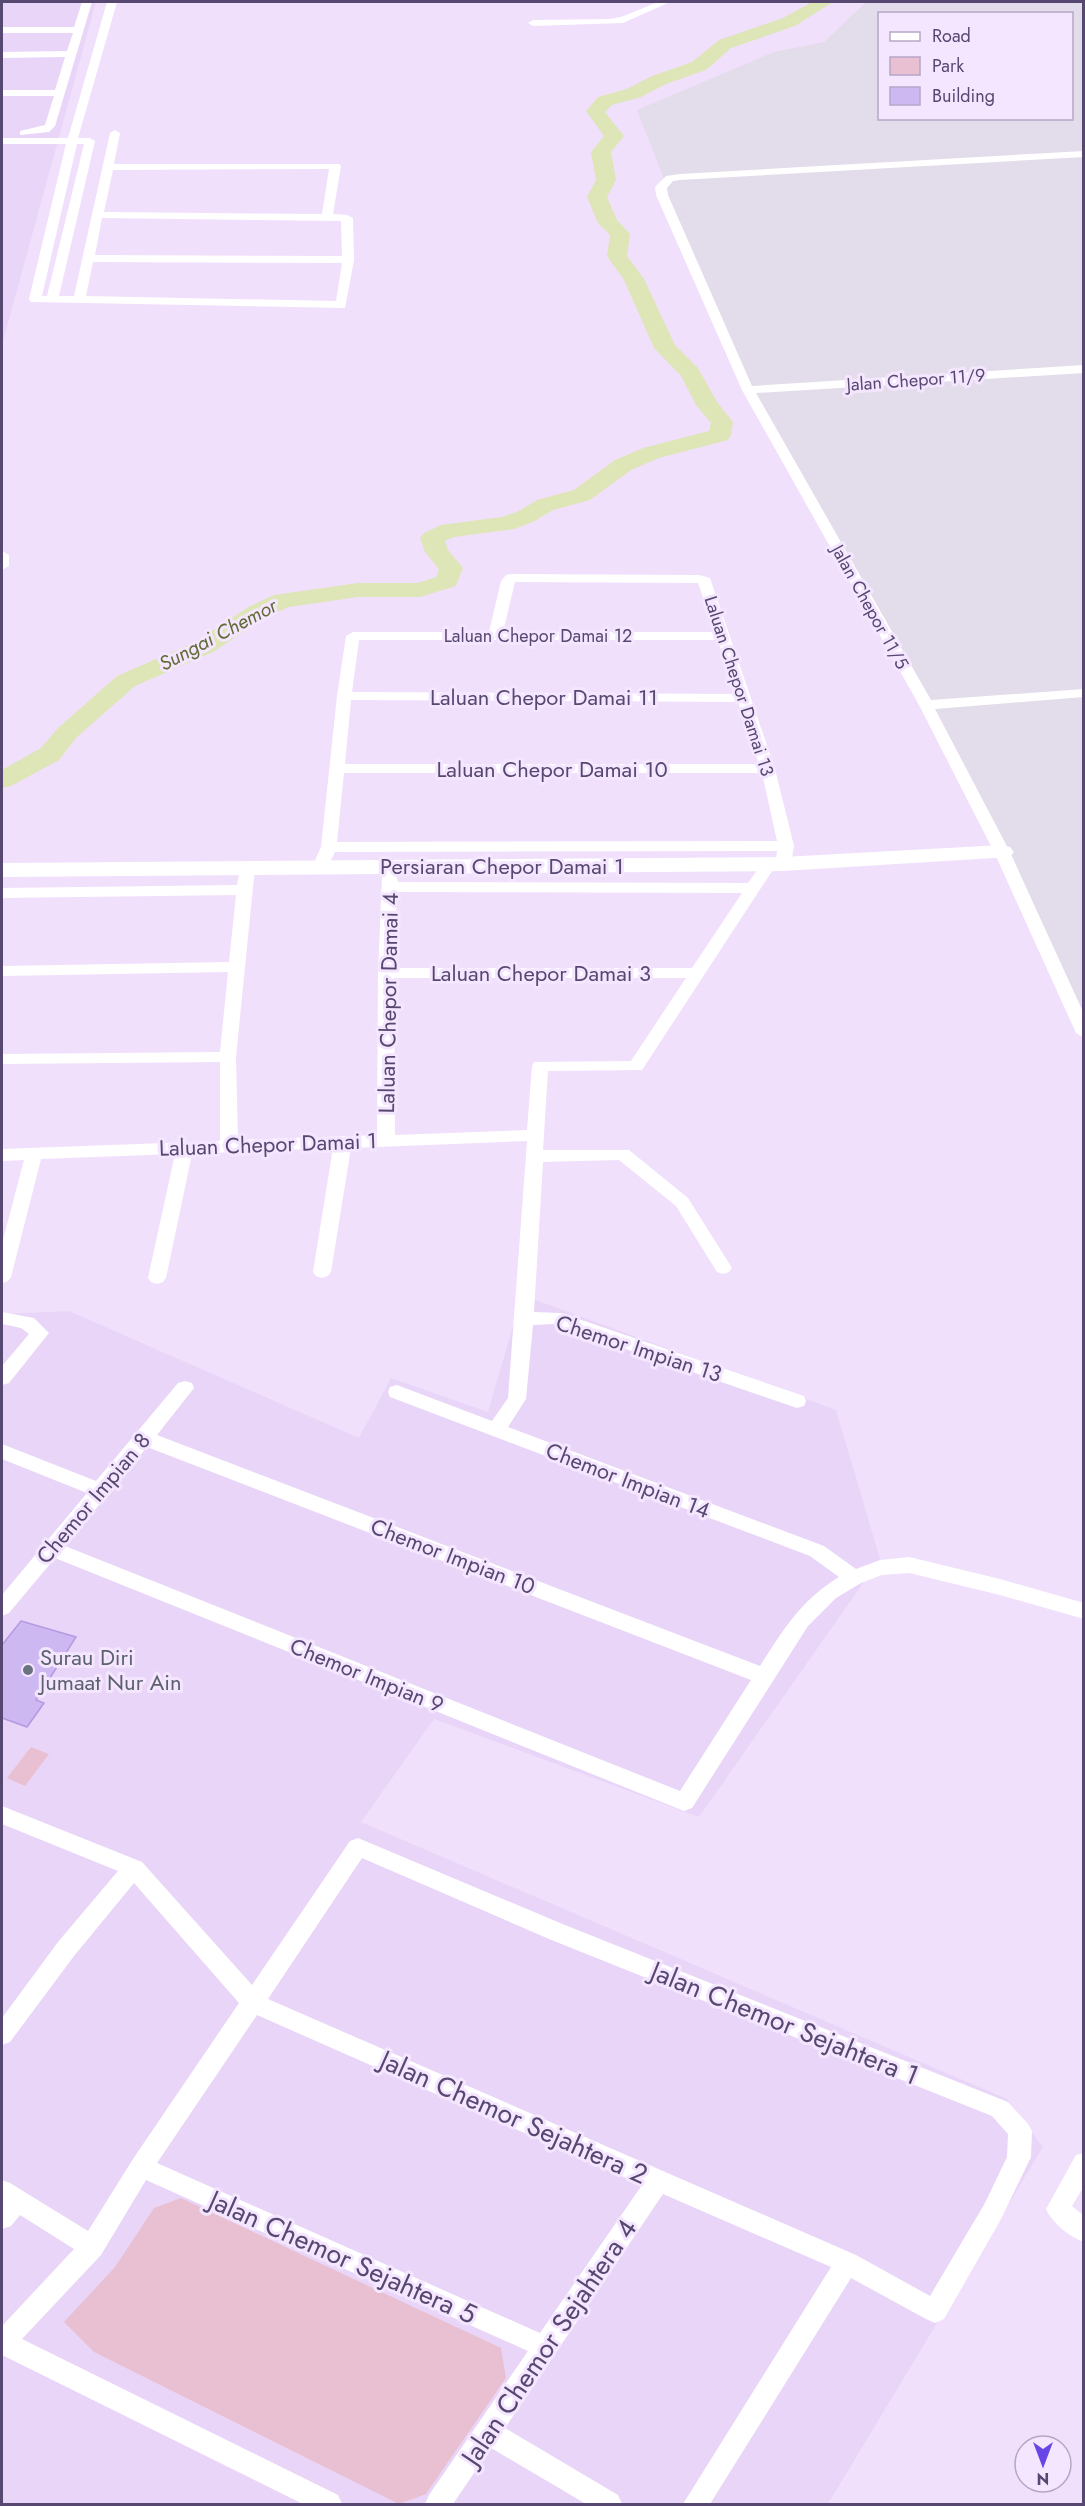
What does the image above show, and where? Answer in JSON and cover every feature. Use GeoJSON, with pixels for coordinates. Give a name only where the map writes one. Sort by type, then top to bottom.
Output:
{"type":"FeatureCollection","features":[{"type":"Feature","properties":{"kind":"street"},"geometry":{"type":"LineString","coordinates":[[2,133],[45,130],[50,126],[87,2]]}},
{"type":"Feature","properties":{"kind":"street"},"geometry":{"type":"LineString","coordinates":[[98,215],[347,218],[348,260],[341,305],[36,299],[71,144],[112,2]]}},
{"type":"Feature","properties":{"kind":"street"},"geometry":{"type":"LineString","coordinates":[[533,23],[623,20],[665,2]]}},
{"type":"Feature","properties":{"kind":"street"},"geometry":{"type":"LineString","coordinates":[[2,30],[78,30]]}},
{"type":"Feature","properties":{"kind":"street"},"geometry":{"type":"LineString","coordinates":[[2,55],[71,54]]}},
{"type":"Feature","properties":{"kind":"street"},"geometry":{"type":"LineString","coordinates":[[2,93],[60,93]]}},
{"type":"Feature","properties":{"kind":"street"},"geometry":{"type":"LineString","coordinates":[[80,300],[115,133]]}},
{"type":"Feature","properties":{"kind":"street"},"geometry":{"type":"LineString","coordinates":[[2,141],[71,144],[89,148],[52,299]]}},
{"type":"Feature","properties":{"kind":"street"},"geometry":{"type":"LineString","coordinates":[[2,147],[71,144]]}},
{"type":"Feature","properties":{"kind":"street","name":"Jalan Chepor 11/5"},"geometry":{"type":"LineString","coordinates":[[1083,154],[680,177],[670,178],[661,187],[662,195],[748,390],[926,705],[1002,852],[1083,1033]]}},
{"type":"Feature","properties":{"kind":"street"},"geometry":{"type":"LineString","coordinates":[[108,167],[335,166],[327,218]]}},
{"type":"Feature","properties":{"kind":"street"},"geometry":{"type":"LineString","coordinates":[[88,258],[348,260]]}},
{"type":"Feature","properties":{"kind":"street","name":"Jalan Chepor 11/9"},"geometry":{"type":"LineString","coordinates":[[748,390],[1083,369]]}},
{"type":"Feature","properties":{"kind":"street"},"geometry":{"type":"LineString","coordinates":[[2,555],[2,566]]}},
{"type":"Feature","properties":{"kind":"street","name":"Laluan Chepor Damai 13"},"geometry":{"type":"LineString","coordinates":[[495,636],[508,580],[517,578],[699,579],[705,581],[768,769],[779,858]]}},
{"type":"Feature","properties":{"kind":"street","name":"Laluan Chepor Damai 12"},"geometry":{"type":"LineString","coordinates":[[344,696],[353,636],[723,636]]}},
{"type":"Feature","properties":{"kind":"street"},"geometry":{"type":"LineString","coordinates":[[926,705],[1083,693]]}},
{"type":"Feature","properties":{"kind":"street"},"geometry":{"type":"LineString","coordinates":[[344,696],[337,768],[324,857],[779,858]]}},
{"type":"Feature","properties":{"kind":"street","name":"Laluan Chepor Damai 11"},"geometry":{"type":"LineString","coordinates":[[344,696],[744,698]]}},
{"type":"Feature","properties":{"kind":"street","name":"Laluan Chepor Damai 10"},"geometry":{"type":"LineString","coordinates":[[337,768],[768,769]]}},
{"type":"Feature","properties":{"kind":"street","name":"Persiaran Chepor Damai 1"},"geometry":{"type":"LineString","coordinates":[[2,870],[246,879],[324,857],[390,877],[779,858],[1002,852]]}},
{"type":"Feature","properties":{"kind":"street"},"geometry":{"type":"LineString","coordinates":[[524,1319],[540,1066],[636,1066],[752,888],[779,858]]}},
{"type":"Feature","properties":{"kind":"street"},"geometry":{"type":"LineString","coordinates":[[390,877],[752,888]]}},
{"type":"Feature","properties":{"kind":"street","name":"Laluan Chepor Damai 4"},"geometry":{"type":"LineString","coordinates":[[386,1139],[386,973],[390,877]]}},
{"type":"Feature","properties":{"kind":"street"},"geometry":{"type":"LineString","coordinates":[[2,893],[246,879],[228,1057],[229,1145]]}},
{"type":"Feature","properties":{"kind":"street"},"geometry":{"type":"LineString","coordinates":[[2,971],[237,967]]}},
{"type":"Feature","properties":{"kind":"street","name":"Laluan Chepor Damai 3"},"geometry":{"type":"LineString","coordinates":[[386,973],[695,974]]}},
{"type":"Feature","properties":{"kind":"street"},"geometry":{"type":"LineString","coordinates":[[2,1059],[228,1057]]}},
{"type":"Feature","properties":{"kind":"street","name":"Laluan Chepor Damai 1"},"geometry":{"type":"LineString","coordinates":[[2,1155],[535,1135]]}},
{"type":"Feature","properties":{"kind":"street"},"geometry":{"type":"LineString","coordinates":[[322,1272],[343,1141]]}},
{"type":"Feature","properties":{"kind":"street"},"geometry":{"type":"LineString","coordinates":[[157,1278],[185,1147]]}},
{"type":"Feature","properties":{"kind":"street"},"geometry":{"type":"LineString","coordinates":[[2,1277],[34,1153]]}},
{"type":"Feature","properties":{"kind":"street"},"geometry":{"type":"LineString","coordinates":[[533,1156],[623,1154],[682,1202],[723,1269]]}},
{"type":"Feature","properties":{"kind":"street"},"geometry":{"type":"LineString","coordinates":[[2,1318],[27,1323],[40,1333],[2,1378]]}},
{"type":"Feature","properties":{"kind":"street","name":"Chemor Impian 13"},"geometry":{"type":"LineString","coordinates":[[496,1430],[517,1399],[524,1319],[554,1318],[797,1401]]}},
{"type":"Feature","properties":{"kind":"street","name":"Chemor Impian 8"},"geometry":{"type":"LineString","coordinates":[[2,1608],[185,1388]]}},
{"type":"Feature","properties":{"kind":"street","name":"Chemor Impian 14"},"geometry":{"type":"LineString","coordinates":[[397,1392],[817,1551],[854,1578]]}},
{"type":"Feature","properties":{"kind":"street","name":"Chemor Impian 10"},"geometry":{"type":"LineString","coordinates":[[142,1437],[763,1676]]}},
{"type":"Feature","properties":{"kind":"street"},"geometry":{"type":"LineString","coordinates":[[2,1451],[99,1490]]}},
{"type":"Feature","properties":{"kind":"street","name":"Chemor Impian 9"},"geometry":{"type":"LineString","coordinates":[[51,1548],[684,1802],[763,1676]]}},
{"type":"Feature","properties":{"kind":"street"},"geometry":{"type":"LineString","coordinates":[[763,1676],[801,1620],[829,1593],[854,1578],[879,1568],[909,1566],[1000,1587],[1083,1611]]}},
{"type":"Feature","properties":{"kind":"street"},"geometry":{"type":"LineString","coordinates":[[2,1815],[134,1868],[66,1948],[3,2028]]}},
{"type":"Feature","properties":{"kind":"street","name":"Jalan Chemor Sejahtera 1"},"geometry":{"type":"LineString","coordinates":[[253,2003],[358,1847],[557,1932],[1000,2109],[1020,2131],[1020,2157],[993,2211],[935,2311]]}},
{"type":"Feature","properties":{"kind":"street","name":"Jalan Chemor Sejahtera 2"},"geometry":{"type":"LineString","coordinates":[[134,1868],[253,2003],[847,2263],[935,2311]]}},
{"type":"Feature","properties":{"kind":"street"},"geometry":{"type":"LineString","coordinates":[[253,2003],[141,2167],[92,2247],[2,2342],[329,2505]]}},
{"type":"Feature","properties":{"kind":"street"},"geometry":{"type":"LineString","coordinates":[[1083,2163],[1058,2209],[1083,2231]]}},
{"type":"Feature","properties":{"kind":"street","name":"Jalan Chemor Sejahtera 5"},"geometry":{"type":"LineString","coordinates":[[141,2167],[545,2347]]}},
{"type":"Feature","properties":{"kind":"street","name":"Jalan Chemor Sejahtera 4"},"geometry":{"type":"LineString","coordinates":[[438,2505],[659,2180]]}},
{"type":"Feature","properties":{"kind":"street"},"geometry":{"type":"LineString","coordinates":[[7,2204],[92,2247]]}},
{"type":"Feature","properties":{"kind":"street"},"geometry":{"type":"LineString","coordinates":[[696,2505],[847,2263]]}},
{"type":"Feature","properties":{"kind":"street"},"geometry":{"type":"LineString","coordinates":[[488,2432],[609,2505]]}},
{"type":"Feature","properties":{"kind":"shaded area"},"geometry":{"type":"Polygon","coordinates":[[[2,2],[96,2],[2,345],[2,2]]]}},
{"type":"Feature","properties":{"kind":"shaded area"},"geometry":{"type":"Polygon","coordinates":[[[866,2],[1083,2],[1083,1033],[1002,852],[748,390],[662,195],[665,182],[637,110],[774,52],[824,42],[866,2]]]}},
{"type":"Feature","properties":{"kind":"shaded area"},"geometry":{"type":"Polygon","coordinates":[[[522,1295],[836,1410],[880,1559],[699,1817],[434,1719],[361,1822],[1007,2099],[1043,2147],[828,2504],[2,2504],[2,1314],[69,1311],[359,1438],[391,1378],[488,1412],[522,1295]]]}},
{"type":"Feature","properties":{"kind":"green space"},"geometry":{"type":"Polygon","coordinates":[[[31,1747],[49,1754],[25,1786],[7,1778],[31,1747]]]}},
{"type":"Feature","properties":{"kind":"green space"},"geometry":{"type":"Polygon","coordinates":[[[181,2198],[501,2348],[506,2378],[426,2494],[399,2504],[94,2352],[64,2322],[115,2267],[154,2208],[181,2198]]]}},
{"type":"Feature","properties":{"kind":"building","name":"Surau Diri Jumaat Nur Ain"},"geometry":{"type":"Polygon","coordinates":[[[21,1621],[76,1637],[36,1700],[44,1703],[27,1727],[2,1718],[2,1645],[21,1621]]]}},
{"type":"Feature","properties":{"kind":"waterway","name":"Sungai Chemor"},"geometry":{"type":"LineString","coordinates":[[2,780],[50,754],[67,733],[126,681],[204,647],[259,611],[283,600],[358,590],[420,590],[447,581],[451,568],[437,552],[432,538],[449,530],[506,524],[525,517],[545,505],[582,495],[623,465],[651,453],[720,435],[722,422],[707,405],[690,373],[665,348],[634,279],[617,256],[620,234],[608,223],[597,197],[606,180],[601,152],[614,136],[595,111],[605,101],[634,93],[659,80],[699,66],[725,44],[789,22],[824,2]]}},
{"type":"Feature","properties":{"kind":"place","name":"Surau Diri Jumaat Nur Ain"},"geometry":{"type":"Point","coordinates":[28,1670]}}]}
